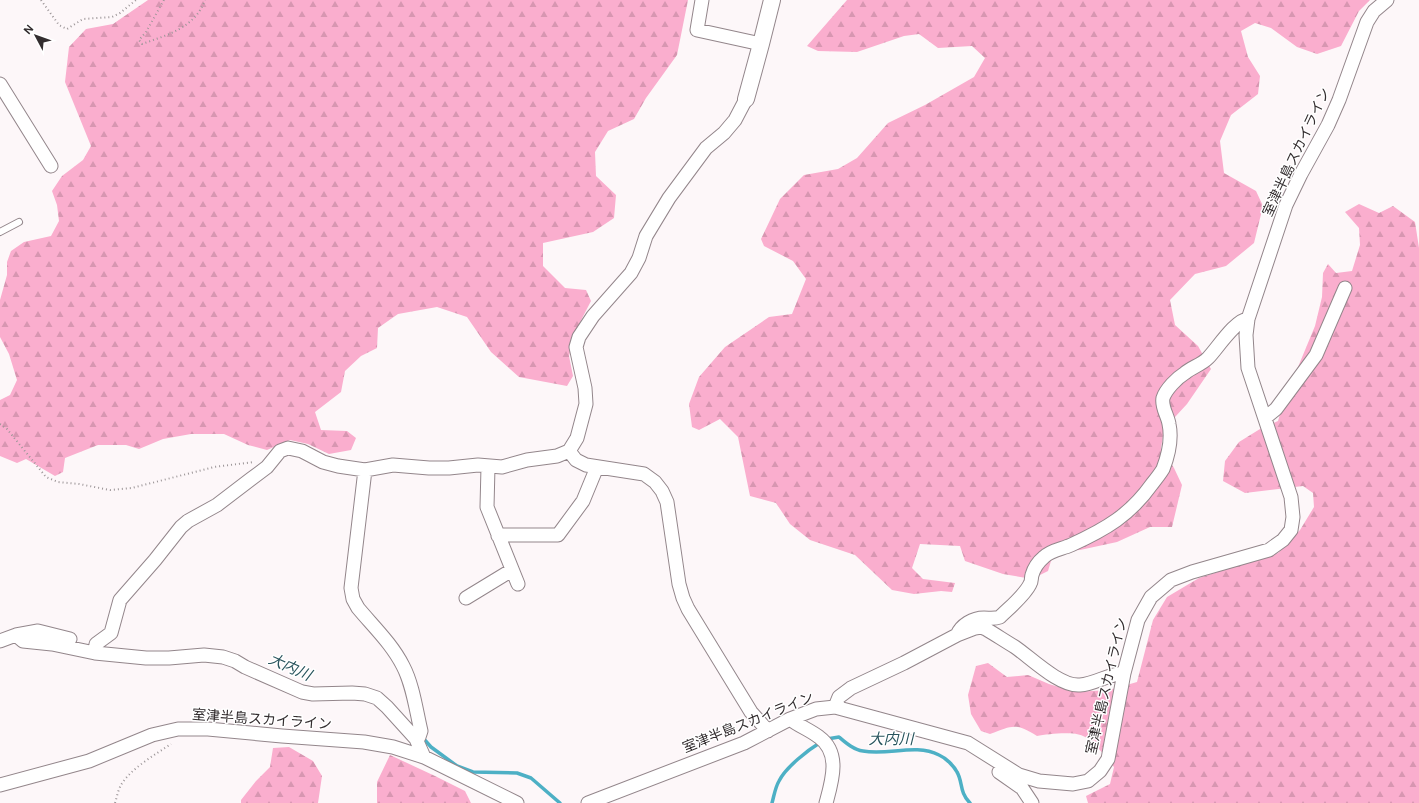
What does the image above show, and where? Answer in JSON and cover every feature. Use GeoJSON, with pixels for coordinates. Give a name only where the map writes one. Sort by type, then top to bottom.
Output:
{"type":"FeatureCollection","features":[{"type":"Feature","properties":{"kind":"street"},"geometry":{"type":"LineString","coordinates":[[702,0],[697,30],[761,44]]}},
{"type":"Feature","properties":{"kind":"street"},"geometry":{"type":"LineString","coordinates":[[96,648],[111,634],[120,600],[150,566],[181,527],[188,521],[217,505],[267,467],[280,451],[288,448],[302,451],[323,462],[364,470],[393,465],[436,468],[478,466],[502,467],[527,460],[557,456],[569,451],[578,438],[586,404],[585,388],[576,347],[579,337],[593,316],[631,273],[639,258],[646,236],[669,198],[706,148],[724,133],[735,120],[746,99],[772,0]]}},
{"type":"Feature","properties":{"kind":"street","name":"室津半島スカイライン"},"geometry":{"type":"LineString","coordinates":[[588,803],[744,743],[790,719],[816,709],[834,707],[968,743],[1019,775],[1039,781],[1073,784],[1088,781],[1100,771],[1108,759],[1124,672],[1138,620],[1151,596],[1171,580],[1192,572],[1269,550],[1283,540],[1291,530],[1293,517],[1291,498],[1248,368],[1246,335],[1248,319],[1286,204],[1328,125],[1342,93],[1367,22],[1374,11],[1387,0]]}},
{"type":"Feature","properties":{"kind":"street"},"geometry":{"type":"LineString","coordinates":[[0,84],[51,166]]}},
{"type":"Feature","properties":{"kind":"street"},"geometry":{"type":"LineString","coordinates":[[1265,418],[1276,409],[1316,355],[1345,288]]}},
{"type":"Feature","properties":{"kind":"street"},"geometry":{"type":"LineString","coordinates":[[957,635],[963,627],[976,619],[995,619],[1000,617],[1031,583],[1032,574],[1036,565],[1045,556],[1056,550],[1070,546],[1116,522],[1146,493],[1162,470],[1170,440],[1169,425],[1162,404],[1168,390],[1184,373],[1206,360],[1237,324],[1244,319],[1248,319]]}},
{"type":"Feature","properties":{"kind":"street"},"geometry":{"type":"LineString","coordinates":[[569,451],[576,460],[586,465],[644,474],[655,482],[662,491],[667,502],[682,598],[751,712],[768,731]]}},
{"type":"Feature","properties":{"kind":"street"},"geometry":{"type":"LineString","coordinates":[[488,467],[487,507],[518,584]]}},
{"type":"Feature","properties":{"kind":"street"},"geometry":{"type":"LineString","coordinates":[[498,536],[558,535],[583,502],[597,467]]}},
{"type":"Feature","properties":{"kind":"street"},"geometry":{"type":"LineString","coordinates":[[364,470],[351,588],[353,599],[358,608],[398,656],[404,668],[411,686],[419,737],[424,757]]}},
{"type":"Feature","properties":{"kind":"street"},"geometry":{"type":"LineString","coordinates":[[466,598],[512,570]]}},
{"type":"Feature","properties":{"kind":"street"},"geometry":{"type":"LineString","coordinates":[[834,707],[839,697],[851,688],[904,663],[957,635],[975,628],[986,629],[1016,647],[1054,676],[1070,685],[1079,685],[1100,680],[1124,672]]}},
{"type":"Feature","properties":{"kind":"street"},"geometry":{"type":"LineString","coordinates":[[0,641],[16,635],[23,641],[96,648],[161,658],[204,654],[223,657],[235,660],[246,667],[302,692],[313,694],[365,694],[378,698],[419,737]]}},
{"type":"Feature","properties":{"kind":"street"},"geometry":{"type":"LineString","coordinates":[[790,719],[820,737],[830,750],[834,768],[826,803]]}},
{"type":"Feature","properties":{"kind":"street","name":"室津半島スカイライン"},"geometry":{"type":"LineString","coordinates":[[0,785],[38,776],[89,761],[152,735],[178,729],[208,729],[364,742],[393,747],[424,757],[517,803]]}},
{"type":"Feature","properties":{"kind":"street"},"geometry":{"type":"LineString","coordinates":[[998,763],[999,772],[1022,788],[1032,803]]}},
{"type":"Feature","properties":{"kind":"lane"},"geometry":{"type":"LineString","coordinates":[[0,232],[19,222]]}},
{"type":"Feature","properties":{"kind":"path"},"geometry":{"type":"LineString","coordinates":[[41,0],[59,25],[67,29],[84,19],[112,17],[120,13],[136,0]]}},
{"type":"Feature","properties":{"kind":"path"},"geometry":{"type":"LineString","coordinates":[[164,0],[146,32],[139,40],[142,44],[180,30],[196,16],[205,0]]}},
{"type":"Feature","properties":{"kind":"path"},"geometry":{"type":"LineString","coordinates":[[0,424],[7,429],[46,477],[58,482],[79,484],[110,490],[132,488],[214,467],[255,461],[265,458],[273,459]]}},
{"type":"Feature","properties":{"kind":"path"},"geometry":{"type":"LineString","coordinates":[[115,803],[120,785],[135,769],[179,738],[186,729]]}},
{"type":"Feature","properties":{"kind":"green space"},"geometry":{"type":"Polygon","coordinates":[[[148,0],[688,0],[677,55],[646,98],[634,119],[608,131],[595,152],[596,176],[616,195],[614,218],[593,232],[543,243],[543,266],[565,288],[586,290],[591,301],[575,332],[569,356],[573,376],[567,386],[519,377],[491,352],[467,317],[437,307],[398,314],[378,328],[377,348],[361,356],[345,371],[341,392],[315,412],[321,430],[347,431],[356,438],[351,450],[329,454],[308,444],[290,440],[267,450],[248,445],[224,434],[191,434],[163,439],[139,449],[126,445],[98,445],[65,458],[63,472],[55,476],[26,459],[17,463],[0,456],[0,400],[10,395],[17,380],[9,354],[0,337],[0,300],[7,275],[7,262],[11,251],[24,242],[51,236],[59,221],[57,205],[52,191],[62,176],[83,160],[91,146],[65,82],[69,47],[86,29],[113,24],[148,0]]]}},
{"type":"Feature","properties":{"kind":"green space"},"geometry":{"type":"Polygon","coordinates":[[[847,0],[1370,0],[1359,11],[1341,46],[1317,54],[1297,47],[1271,28],[1255,23],[1241,31],[1248,57],[1260,76],[1258,94],[1231,115],[1220,141],[1224,173],[1256,191],[1263,206],[1254,243],[1226,266],[1195,274],[1170,300],[1175,325],[1198,346],[1211,369],[1187,404],[1164,429],[1161,448],[1174,468],[1182,485],[1172,527],[1150,527],[1117,542],[1080,550],[1061,551],[1051,561],[1048,571],[1032,579],[1003,574],[965,561],[960,546],[920,544],[912,568],[923,579],[955,583],[952,592],[941,591],[914,594],[892,590],[855,555],[810,540],[790,524],[776,503],[750,496],[738,437],[720,419],[699,430],[692,427],[689,404],[699,377],[725,347],[769,317],[792,314],[806,279],[793,261],[764,246],[761,239],[780,199],[804,175],[838,169],[857,158],[888,123],[925,105],[974,77],[985,58],[972,46],[938,48],[919,34],[904,36],[857,52],[818,51],[807,46],[847,0]]]}},
{"type":"Feature","properties":{"kind":"green space"},"geometry":{"type":"Polygon","coordinates":[[[1359,204],[1379,213],[1393,206],[1415,222],[1419,248],[1419,803],[1088,803],[1086,796],[1110,784],[1114,767],[1091,741],[1079,734],[1060,733],[1037,736],[1019,727],[1010,727],[990,734],[981,731],[971,714],[968,695],[976,666],[988,663],[1007,677],[1028,675],[1049,684],[1075,692],[1109,690],[1137,682],[1153,620],[1167,597],[1199,578],[1278,553],[1300,530],[1314,507],[1313,493],[1303,486],[1245,493],[1223,481],[1225,461],[1239,442],[1260,429],[1278,421],[1282,407],[1277,401],[1298,367],[1315,326],[1322,297],[1323,273],[1328,264],[1336,273],[1352,271],[1360,245],[1359,228],[1345,212],[1359,204]]]}},
{"type":"Feature","properties":{"kind":"green space"},"geometry":{"type":"Polygon","coordinates":[[[289,747],[313,761],[322,776],[318,803],[241,803],[241,800],[256,781],[270,767],[273,748],[289,747]]]}},
{"type":"Feature","properties":{"kind":"green space"},"geometry":{"type":"Polygon","coordinates":[[[390,755],[465,791],[471,803],[377,803],[377,782],[390,755]]]}},
{"type":"Feature","properties":{"kind":"waterway","name":"大内川"},"geometry":{"type":"LineString","coordinates":[[827,739],[839,737],[853,748],[863,751],[882,752],[921,750],[942,756],[956,770],[964,795],[970,803]]}},
{"type":"Feature","properties":{"kind":"waterway","name":"大内川"},"geometry":{"type":"LineString","coordinates":[[423,738],[431,747],[457,766],[473,772],[517,773],[531,778],[560,803]]}},
{"type":"Feature","properties":{"kind":"waterway","name":"大内川"},"geometry":{"type":"LineString","coordinates":[[772,803],[782,776],[804,754],[821,742]]}}]}
